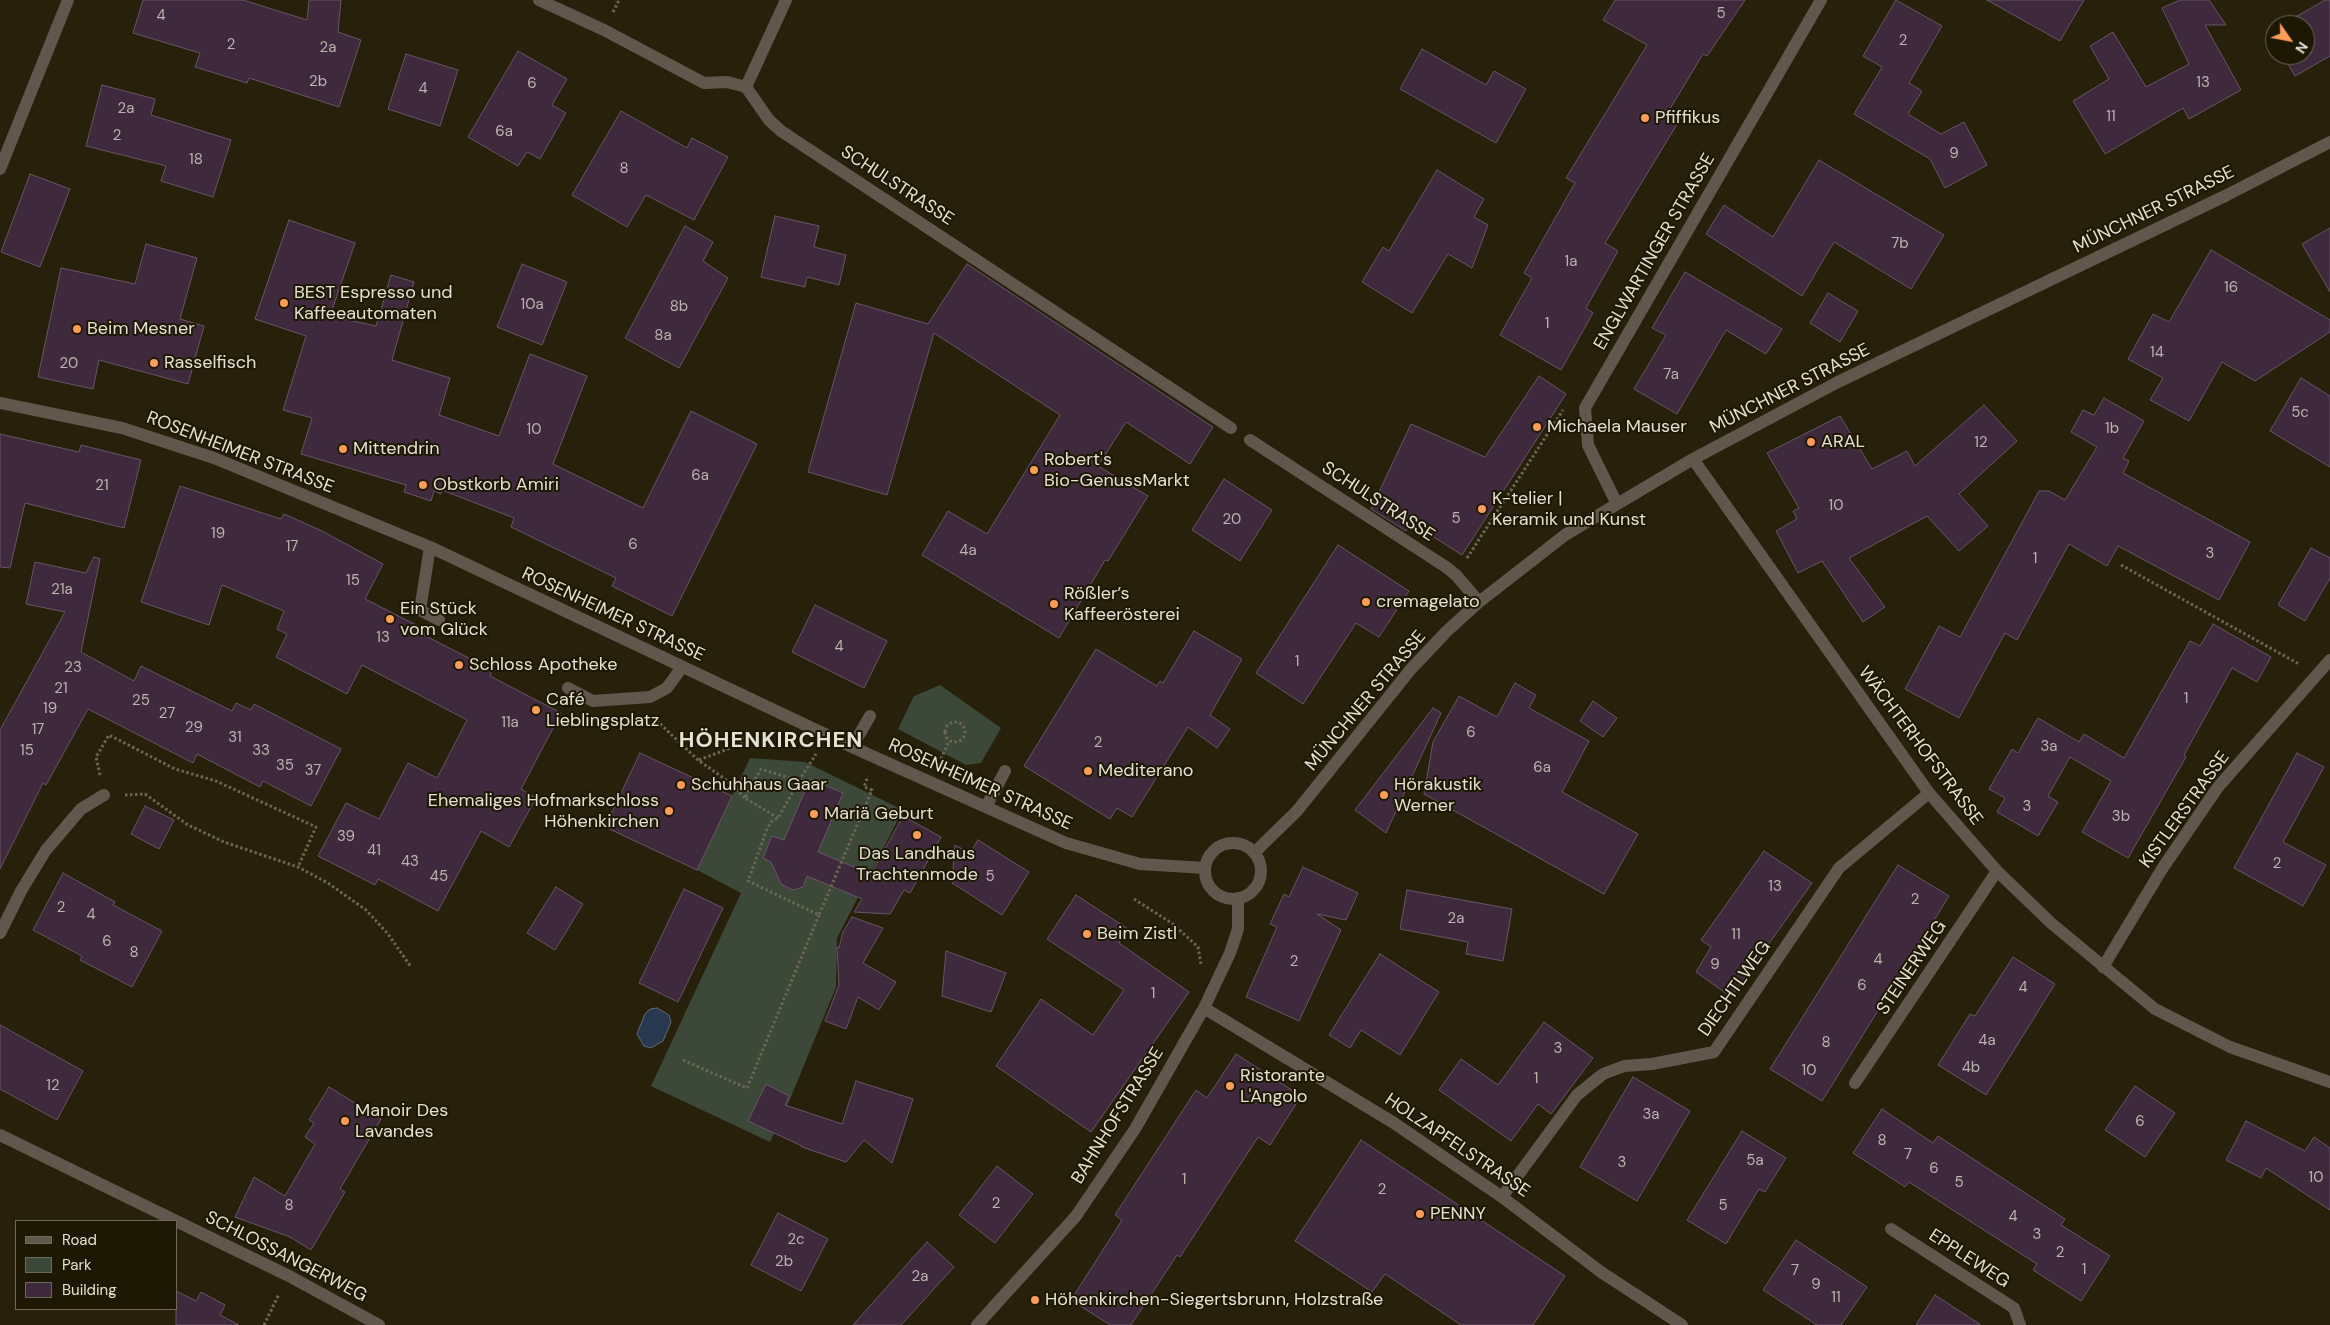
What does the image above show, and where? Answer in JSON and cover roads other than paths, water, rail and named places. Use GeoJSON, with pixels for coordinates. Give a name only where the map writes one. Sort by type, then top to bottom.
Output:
{"type":"FeatureCollection","features":[{"type":"Feature","properties":{"kind":"street"},"geometry":{"type":"LineString","coordinates":[[0,168],[68,0]]}},
{"type":"Feature","properties":{"kind":"street"},"geometry":{"type":"LineString","coordinates":[[540,0],[604,30],[704,83],[727,82],[746,87],[786,0]]}},
{"type":"Feature","properties":{"kind":"street","name":"ENGLWARTINGER STRASSE"},"geometry":{"type":"LineString","coordinates":[[1616,502],[1588,445],[1585,408],[1821,0]]}},
{"type":"Feature","properties":{"kind":"street","name":"SCHULSTRASSE"},"geometry":{"type":"LineString","coordinates":[[746,87],[769,120],[781,131],[1231,428]]}},
{"type":"Feature","properties":{"kind":"street","name":"MÜNCHNER STRASSE"},"geometry":{"type":"LineString","coordinates":[[1254,853],[1297,811],[1411,669],[1447,631],[1479,602],[1564,535],[1616,502],[1693,459],[1847,378],[2226,195],[2330,142]]}},
{"type":"Feature","properties":{"kind":"street","name":"ROSENHEIMER STRASSE"},"geometry":{"type":"LineString","coordinates":[[0,403],[122,428],[214,458],[430,547],[852,747],[1066,843],[1140,864],[1205,868]]}},
{"type":"Feature","properties":{"kind":"street","name":"SCHULSTRASSE"},"geometry":{"type":"LineString","coordinates":[[1250,440],[1456,575],[1479,602]]}},
{"type":"Feature","properties":{"kind":"street","name":"WÄCHTERHOFSTRASSE"},"geometry":{"type":"LineString","coordinates":[[1693,459],[1929,793],[1997,871],[2051,923],[2155,1009],[2230,1047],[2330,1082]]}},
{"type":"Feature","properties":{"kind":"street"},"geometry":{"type":"LineString","coordinates":[[430,547],[420,610],[439,620]]}},
{"type":"Feature","properties":{"kind":"street","name":"KISTLERSTRASSE"},"geometry":{"type":"LineString","coordinates":[[2103,967],[2162,869],[2218,787],[2330,660]]}},
{"type":"Feature","properties":{"kind":"street"},"geometry":{"type":"LineString","coordinates":[[568,688],[594,701],[650,697],[667,688],[682,667]]}},
{"type":"Feature","properties":{"kind":"street"},"geometry":{"type":"LineString","coordinates":[[852,747],[870,716]]}},
{"type":"Feature","properties":{"kind":"street"},"geometry":{"type":"LineString","coordinates":[[986,807],[1005,771]]}},
{"type":"Feature","properties":{"kind":"street","name":"DIECHTLWEG"},"geometry":{"type":"LineString","coordinates":[[1502,1197],[1577,1096],[1603,1074],[1624,1066],[1652,1064],[1714,1052],[1839,868],[1929,793]]}},
{"type":"Feature","properties":{"kind":"street"},"geometry":{"type":"LineString","coordinates":[[0,933],[21,891],[46,850],[81,809],[104,795]]}},
{"type":"Feature","properties":{"kind":"street"},"geometry":{"type":"LineString","coordinates":[[1232,843],[1241,844],[1254,853],[1260,865],[1259,882],[1246,895],[1238,898],[1228,898],[1218,894],[1211,887],[1206,878],[1205,868],[1214,850],[1222,845],[1232,843]]}},
{"type":"Feature","properties":{"kind":"street","name":"STEINERWEG"},"geometry":{"type":"LineString","coordinates":[[1855,1083],[1997,871]]}},
{"type":"Feature","properties":{"kind":"street","name":"BAHNHOFSTRASSE"},"geometry":{"type":"LineString","coordinates":[[977,1325],[1076,1216],[1135,1129],[1204,1008],[1233,945],[1238,929],[1238,898]]}},
{"type":"Feature","properties":{"kind":"street","name":"HOLZAPFELSTRASSE"},"geometry":{"type":"LineString","coordinates":[[1204,1008],[1394,1123],[1502,1197],[1601,1272],[1682,1325]]}},
{"type":"Feature","properties":{"kind":"street","name":"SCHLOSSANGERWEG"},"geometry":{"type":"LineString","coordinates":[[0,1135],[174,1220]]}},
{"type":"Feature","properties":{"kind":"street","name":"SCHLOSSANGERWEG"},"geometry":{"type":"LineString","coordinates":[[178,1222],[289,1276],[379,1325]]}},
{"type":"Feature","properties":{"kind":"street","name":"EPPLEWEG"},"geometry":{"type":"LineString","coordinates":[[1890,1229],[2014,1308],[2020,1325]]}},
{"type":"Feature","properties":{"kind":"water"},"geometry":{"type":"Polygon","coordinates":[[[657,1008],[669,1015],[671,1022],[663,1041],[651,1048],[644,1046],[637,1034],[645,1014],[650,1009],[657,1008]]]}},
{"type":"Feature","properties":{"kind":"place","name":"Pfiffikus"},"geometry":{"type":"Point","coordinates":[1645,118]}},
{"type":"Feature","properties":{"kind":"place","name":"BEST Espresso und Kaffeeautomaten"},"geometry":{"type":"Point","coordinates":[284,303]}},
{"type":"Feature","properties":{"kind":"place","name":"Beim Mesner"},"geometry":{"type":"Point","coordinates":[77,329]}},
{"type":"Feature","properties":{"kind":"place","name":"Rasselfisch"},"geometry":{"type":"Point","coordinates":[154,363]}},
{"type":"Feature","properties":{"kind":"place","name":"Michaela Mauser"},"geometry":{"type":"Point","coordinates":[1537,427]}},
{"type":"Feature","properties":{"kind":"place","name":"ARAL"},"geometry":{"type":"Point","coordinates":[1811,442]}},
{"type":"Feature","properties":{"kind":"place","name":"Mittendrin"},"geometry":{"type":"Point","coordinates":[343,449]}},
{"type":"Feature","properties":{"kind":"place","name":"Robert's Bio-GenussMarkt"},"geometry":{"type":"Point","coordinates":[1034,470]}},
{"type":"Feature","properties":{"kind":"place","name":"Obstkorb Amiri"},"geometry":{"type":"Point","coordinates":[423,485]}},
{"type":"Feature","properties":{"kind":"place","name":"K-telier | Keramik und Kunst"},"geometry":{"type":"Point","coordinates":[1482,509]}},
{"type":"Feature","properties":{"kind":"place","name":"cremagelato"},"geometry":{"type":"Point","coordinates":[1366,602]}},
{"type":"Feature","properties":{"kind":"place","name":"Rößler’s Kaffeerösterei"},"geometry":{"type":"Point","coordinates":[1054,604]}},
{"type":"Feature","properties":{"kind":"place","name":"Ein Stück vom Glück"},"geometry":{"type":"Point","coordinates":[390,619]}},
{"type":"Feature","properties":{"kind":"place","name":"Schloss Apotheke"},"geometry":{"type":"Point","coordinates":[459,665]}},
{"type":"Feature","properties":{"kind":"place","name":"Café Lieblingsplatz"},"geometry":{"type":"Point","coordinates":[536,710]}},
{"type":"Feature","properties":{"kind":"place","name":"Mediterano"},"geometry":{"type":"Point","coordinates":[1088,771]}},
{"type":"Feature","properties":{"kind":"place","name":"Schuhhaus Gaar"},"geometry":{"type":"Point","coordinates":[681,785]}},
{"type":"Feature","properties":{"kind":"place","name":"Hörakustik Werner"},"geometry":{"type":"Point","coordinates":[1384,795]}},
{"type":"Feature","properties":{"kind":"place","name":"Ehemaliges Hofmarkschloss Höhenkirchen"},"geometry":{"type":"Point","coordinates":[669,811]}},
{"type":"Feature","properties":{"kind":"place","name":"Mariä Geburt"},"geometry":{"type":"Point","coordinates":[814,814]}},
{"type":"Feature","properties":{"kind":"place","name":"Das Landhaus Trachtenmode"},"geometry":{"type":"Point","coordinates":[917,835]}},
{"type":"Feature","properties":{"kind":"place","name":"Beim Zistl"},"geometry":{"type":"Point","coordinates":[1087,934]}},
{"type":"Feature","properties":{"kind":"place","name":"Ristorante L'Angolo"},"geometry":{"type":"Point","coordinates":[1230,1086]}},
{"type":"Feature","properties":{"kind":"place","name":"Manoir Des Lavandes"},"geometry":{"type":"Point","coordinates":[345,1121]}},
{"type":"Feature","properties":{"kind":"place","name":"PENNY"},"geometry":{"type":"Point","coordinates":[1420,1214]}},
{"type":"Feature","properties":{"kind":"place","name":"Höhenkirchen-Siegertsbrunn, Holzstraße"},"geometry":{"type":"Point","coordinates":[1035,1300]}},
{"type":"Feature","properties":{"kind":"district","name":"HÖHENKIRCHEN"},"geometry":{"type":"Point","coordinates":[771,741]}}]}
